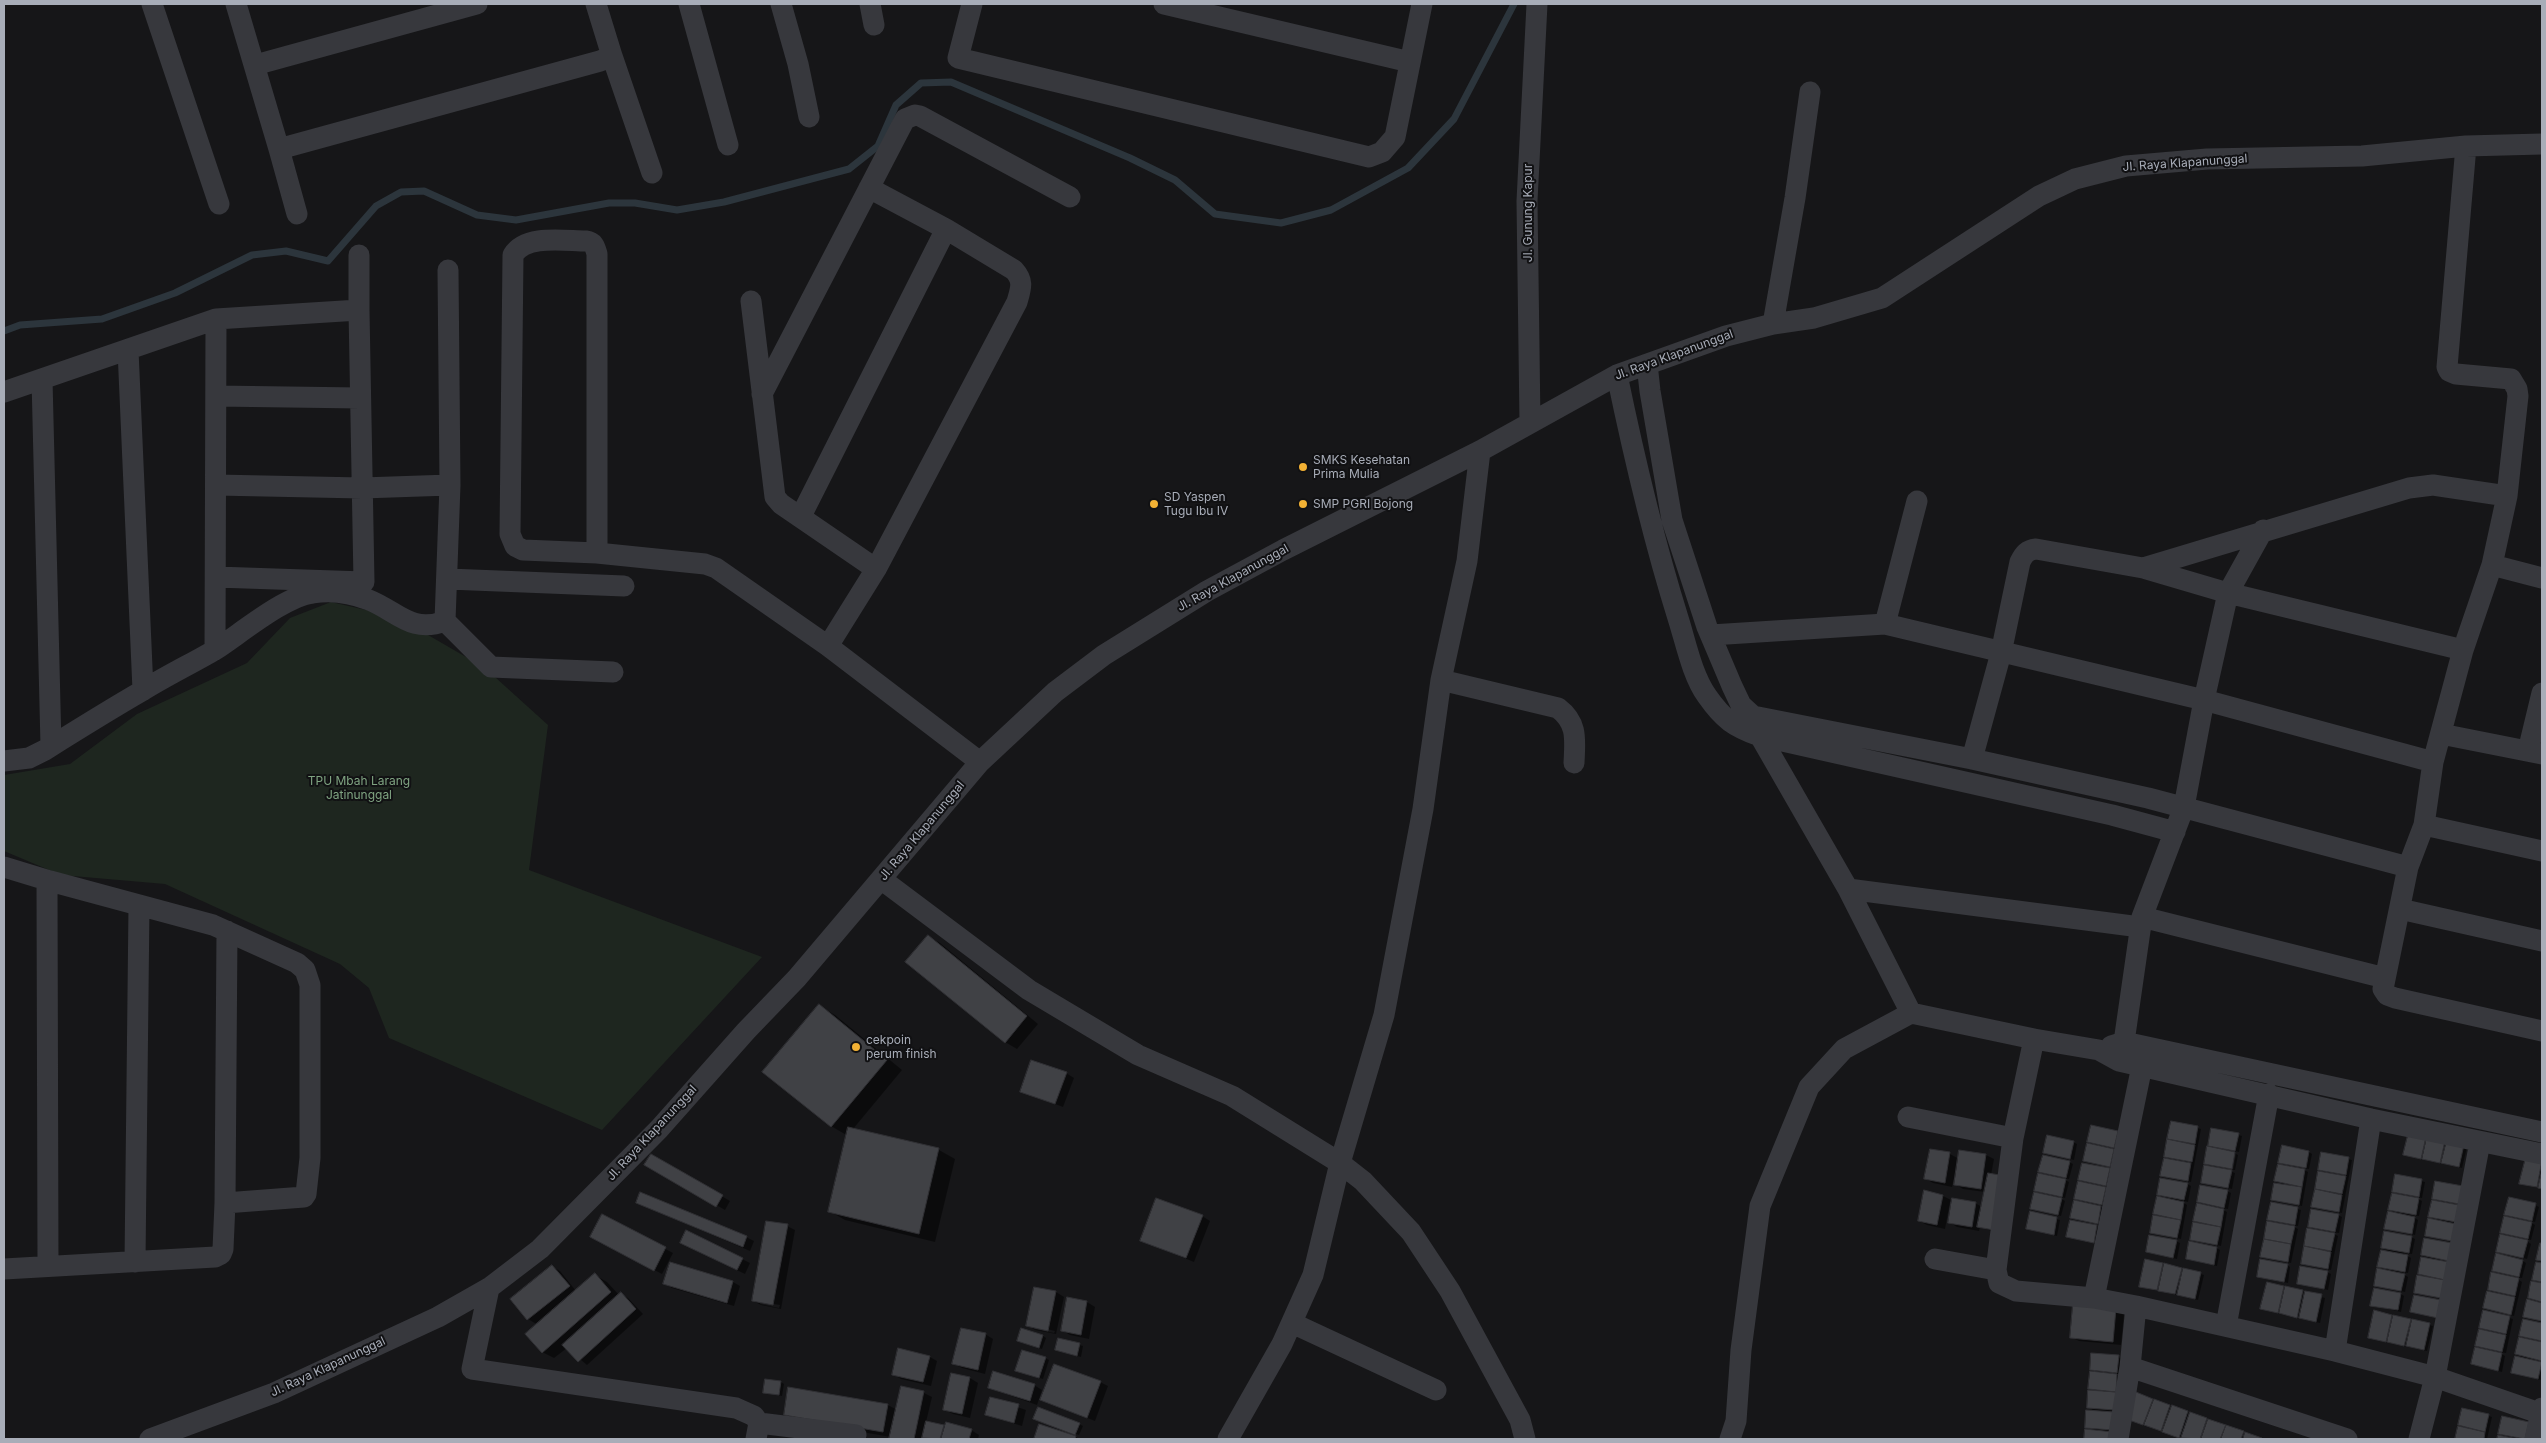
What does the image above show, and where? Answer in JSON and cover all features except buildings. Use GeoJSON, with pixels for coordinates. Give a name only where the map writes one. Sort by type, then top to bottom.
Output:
{"type":"FeatureCollection","features":[{"type":"Feature","properties":{"kind":"street"},"geometry":{"type":"LineString","coordinates":[[152,4],[219,204]]}},
{"type":"Feature","properties":{"kind":"street"},"geometry":{"type":"LineString","coordinates":[[236,4],[297,214]]}},
{"type":"Feature","properties":{"kind":"street"},"geometry":{"type":"LineString","coordinates":[[255,65],[478,4]]}},
{"type":"Feature","properties":{"kind":"street"},"geometry":{"type":"LineString","coordinates":[[596,4],[652,173]]}},
{"type":"Feature","properties":{"kind":"street"},"geometry":{"type":"LineString","coordinates":[[689,4],[728,145]]}},
{"type":"Feature","properties":{"kind":"street"},"geometry":{"type":"LineString","coordinates":[[781,4],[798,64],[808,117]]}},
{"type":"Feature","properties":{"kind":"street"},"geometry":{"type":"LineString","coordinates":[[870,4],[874,25]]}},
{"type":"Feature","properties":{"kind":"street"},"geometry":{"type":"LineString","coordinates":[[972,4],[958,58],[1369,157],[1382,152],[1395,137],[1422,4]]}},
{"type":"Feature","properties":{"kind":"street"},"geometry":{"type":"LineString","coordinates":[[1164,4],[1410,62]]}},
{"type":"Feature","properties":{"kind":"street","name":"Jl. Gunung Kapur"},"geometry":{"type":"LineString","coordinates":[[1530,423],[1528,192],[1537,4]]}},
{"type":"Feature","properties":{"kind":"street"},"geometry":{"type":"LineString","coordinates":[[279,149],[600,61],[612,56]]}},
{"type":"Feature","properties":{"kind":"street"},"geometry":{"type":"LineString","coordinates":[[1773,324],[1795,198],[1810,92]]}},
{"type":"Feature","properties":{"kind":"street"},"geometry":{"type":"LineString","coordinates":[[762,394],[901,123],[905,119],[915,115],[1070,197]]}},
{"type":"Feature","properties":{"kind":"street","name":"Jl. Raya Klapanunggal"},"geometry":{"type":"LineString","coordinates":[[150,1439],[274,1393],[438,1317],[489,1288],[540,1249],[659,1129],[746,1031],[797,978],[980,762],[1055,692],[1104,655],[1208,591],[1283,550],[1480,451],[1617,375],[1726,336],[1773,324],[1814,318],[1882,298],[2039,196],[2075,178],[2126,166],[2207,159],[2362,156],[2466,146],[2542,144]]}},
{"type":"Feature","properties":{"kind":"street"},"geometry":{"type":"LineString","coordinates":[[2466,146],[2447,367],[2449,371],[2456,374],[2506,378],[2515,384],[2518,396],[2508,496],[2492,565],[2463,650],[2433,762],[2424,825],[2408,867],[2385,978],[2384,993],[2390,997],[2542,1031]]}},
{"type":"Feature","properties":{"kind":"street"},"geometry":{"type":"LineString","coordinates":[[828,646],[876,570],[1017,302],[1022,284],[1014,270],[946,229],[869,188]]}},
{"type":"Feature","properties":{"kind":"street"},"geometry":{"type":"LineString","coordinates":[[801,516],[946,229]]}},
{"type":"Feature","properties":{"kind":"street"},"geometry":{"type":"LineString","coordinates":[[597,553],[597,254],[595,246],[586,241],[548,240],[523,245],[512,254],[511,541],[515,546],[523,550],[597,553],[704,564],[716,568],[828,646],[980,762]]}},
{"type":"Feature","properties":{"kind":"street"},"geometry":{"type":"LineString","coordinates":[[359,254],[364,590]]}},
{"type":"Feature","properties":{"kind":"street"},"geometry":{"type":"LineString","coordinates":[[448,270],[450,485],[445,621],[491,667],[613,672]]}},
{"type":"Feature","properties":{"kind":"street"},"geometry":{"type":"LineString","coordinates":[[752,301],[775,497],[876,570]]}},
{"type":"Feature","properties":{"kind":"street"},"geometry":{"type":"LineString","coordinates":[[4,392],[216,319],[359,310]]}},
{"type":"Feature","properties":{"kind":"street"},"geometry":{"type":"LineString","coordinates":[[215,650],[216,319]]}},
{"type":"Feature","properties":{"kind":"street"},"geometry":{"type":"LineString","coordinates":[[128,350],[143,690]]}},
{"type":"Feature","properties":{"kind":"street"},"geometry":{"type":"LineString","coordinates":[[1647,364],[1672,520],[1711,636],[1741,705],[1752,716],[1760,736],[1848,889],[1911,1013]]}},
{"type":"Feature","properties":{"kind":"street"},"geometry":{"type":"LineString","coordinates":[[1617,375],[1636,470],[1663,571],[1691,661],[1706,695],[1728,722],[1738,729],[1760,736],[2112,815],[2174,832]]}},
{"type":"Feature","properties":{"kind":"street"},"geometry":{"type":"LineString","coordinates":[[42,379],[51,746]]}},
{"type":"Feature","properties":{"kind":"street"},"geometry":{"type":"LineString","coordinates":[[216,396],[360,398]]}},
{"type":"Feature","properties":{"kind":"street"},"geometry":{"type":"LineString","coordinates":[[1228,1439],[1292,1323],[1313,1275],[1340,1163],[1384,1014],[1423,809],[1441,680],[1467,561],[1480,451]]}},
{"type":"Feature","properties":{"kind":"street"},"geometry":{"type":"LineString","coordinates":[[216,485],[362,488],[450,485]]}},
{"type":"Feature","properties":{"kind":"street"},"geometry":{"type":"LineString","coordinates":[[2143,568],[2262,530],[2422,486],[2432,485],[2508,496]]}},
{"type":"Feature","properties":{"kind":"street"},"geometry":{"type":"LineString","coordinates":[[1885,624],[1916,501]]}},
{"type":"Feature","properties":{"kind":"street"},"geometry":{"type":"LineString","coordinates":[[2121,1052],[2141,922],[2184,807],[2204,700],[2228,593],[2262,530]]}},
{"type":"Feature","properties":{"kind":"street"},"geometry":{"type":"LineString","coordinates":[[1972,759],[2001,653],[2020,562],[2024,554],[2030,550],[2036,549],[2143,568],[2228,593],[2463,650]]}},
{"type":"Feature","properties":{"kind":"street"},"geometry":{"type":"LineString","coordinates":[[2492,565],[2542,578]]}},
{"type":"Feature","properties":{"kind":"street"},"geometry":{"type":"LineString","coordinates":[[216,577],[364,590],[416,624],[431,626],[445,621]]}},
{"type":"Feature","properties":{"kind":"street"},"geometry":{"type":"LineString","coordinates":[[448,579],[624,586]]}},
{"type":"Feature","properties":{"kind":"street"},"geometry":{"type":"LineString","coordinates":[[4,761],[29,758],[51,746],[143,690],[215,650],[299,595],[364,590]]}},
{"type":"Feature","properties":{"kind":"street"},"geometry":{"type":"LineString","coordinates":[[1711,636],[1885,624],[2204,700],[2433,762]]}},
{"type":"Feature","properties":{"kind":"street"},"geometry":{"type":"LineString","coordinates":[[1441,680],[1558,708],[1565,713],[1576,733],[1574,763]]}},
{"type":"Feature","properties":{"kind":"street"},"geometry":{"type":"LineString","coordinates":[[2441,734],[2535,752],[2542,693]]}},
{"type":"Feature","properties":{"kind":"street"},"geometry":{"type":"LineString","coordinates":[[1752,716],[1972,759],[2184,807],[2408,867]]}},
{"type":"Feature","properties":{"kind":"street"},"geometry":{"type":"LineString","coordinates":[[2424,825],[2542,851]]}},
{"type":"Feature","properties":{"kind":"street"},"geometry":{"type":"LineString","coordinates":[[4,867],[213,925],[297,963],[305,970],[310,986],[310,1158],[306,1194],[304,1197],[226,1203]]}},
{"type":"Feature","properties":{"kind":"street"},"geometry":{"type":"LineString","coordinates":[[881,879],[1029,990],[1138,1055],[1232,1096],[1340,1163],[1376,1193],[1411,1232],[1454,1300],[1520,1420],[1525,1439]]}},
{"type":"Feature","properties":{"kind":"street"},"geometry":{"type":"LineString","coordinates":[[47,880],[48,1266]]}},
{"type":"Feature","properties":{"kind":"street"},"geometry":{"type":"LineString","coordinates":[[1848,889],[2141,922],[2385,978]]}},
{"type":"Feature","properties":{"kind":"street"},"geometry":{"type":"LineString","coordinates":[[135,1262],[139,905]]}},
{"type":"Feature","properties":{"kind":"street"},"geometry":{"type":"LineString","coordinates":[[2400,909],[2542,941]]}},
{"type":"Feature","properties":{"kind":"street"},"geometry":{"type":"LineString","coordinates":[[4,1269],[208,1258],[221,1254],[226,1203],[226,931]]}},
{"type":"Feature","properties":{"kind":"street"},"geometry":{"type":"LineString","coordinates":[[1730,1439],[1736,1421],[1741,1350],[1760,1206],[1809,1087],[1844,1049],[1911,1013],[2034,1040],[2121,1052],[2542,1132]]}},
{"type":"Feature","properties":{"kind":"street"},"geometry":{"type":"LineString","coordinates":[[2034,1040],[2013,1138],[1996,1270],[1999,1283],[2016,1291],[2094,1298],[2136,1306],[2335,1351],[2435,1377],[2542,1412],[2535,1439]]}},
{"type":"Feature","properties":{"kind":"street"},"geometry":{"type":"LineString","coordinates":[[2121,1052],[2142,1066],[2371,1119],[2542,1154]]}},
{"type":"Feature","properties":{"kind":"street"},"geometry":{"type":"LineString","coordinates":[[2094,1298],[2142,1066]]}},
{"type":"Feature","properties":{"kind":"street"},"geometry":{"type":"LineString","coordinates":[[2226,1326],[2269,1094]]}},
{"type":"Feature","properties":{"kind":"street"},"geometry":{"type":"LineString","coordinates":[[1908,1117],[2013,1138]]}},
{"type":"Feature","properties":{"kind":"street"},"geometry":{"type":"LineString","coordinates":[[2335,1351],[2371,1119]]}},
{"type":"Feature","properties":{"kind":"street"},"geometry":{"type":"LineString","coordinates":[[2419,1439],[2435,1377],[2480,1142]]}},
{"type":"Feature","properties":{"kind":"street"},"geometry":{"type":"LineString","coordinates":[[1935,1259],[1996,1270]]}},
{"type":"Feature","properties":{"kind":"street"},"geometry":{"type":"LineString","coordinates":[[489,1288],[472,1369],[736,1408],[754,1416],[758,1431],[856,1435]]}},
{"type":"Feature","properties":{"kind":"street"},"geometry":{"type":"LineString","coordinates":[[2118,1439],[2130,1367],[2136,1306]]}},
{"type":"Feature","properties":{"kind":"street"},"geometry":{"type":"LineString","coordinates":[[1292,1323],[1436,1390]]}},
{"type":"Feature","properties":{"kind":"street"},"geometry":{"type":"LineString","coordinates":[[2130,1367],[2347,1439]]}},
{"type":"Feature","properties":{"kind":"green space","name":"TPU Mbah Larang Jatinunggal"},"geometry":{"type":"Polygon","coordinates":[[[331,602],[397,617],[485,668],[548,725],[529,870],[762,957],[602,1130],[389,1038],[369,988],[340,964],[165,884],[61,875],[4,851],[4,775],[70,764],[137,714],[247,663],[290,618],[331,602]]]}},
{"type":"Feature","properties":{"kind":"waterway"},"geometry":{"type":"LineString","coordinates":[[4,331],[20,325],[102,319],[175,293],[252,255],[286,251],[328,261],[376,206],[401,192],[424,191],[477,215],[516,220],[609,203],[635,203],[677,210],[724,202],[849,169],[878,146],[896,105],[921,83],[951,82],[1130,158],[1175,180],[1215,214],[1281,223],[1331,210],[1408,168],[1454,119],[1514,4]]}},
{"type":"Feature","properties":{"kind":"place","name":"SMKS Kesehatan Prima Mulia"},"geometry":{"type":"Point","coordinates":[1303,467]}},
{"type":"Feature","properties":{"kind":"place","name":"SD Yaspen Tugu Ibu IV"},"geometry":{"type":"Point","coordinates":[1154,504]}},
{"type":"Feature","properties":{"kind":"place","name":"SMP PGRI Bojong"},"geometry":{"type":"Point","coordinates":[1303,504]}},
{"type":"Feature","properties":{"kind":"place","name":"cekpoin perum finish"},"geometry":{"type":"Point","coordinates":[856,1047]}}]}
